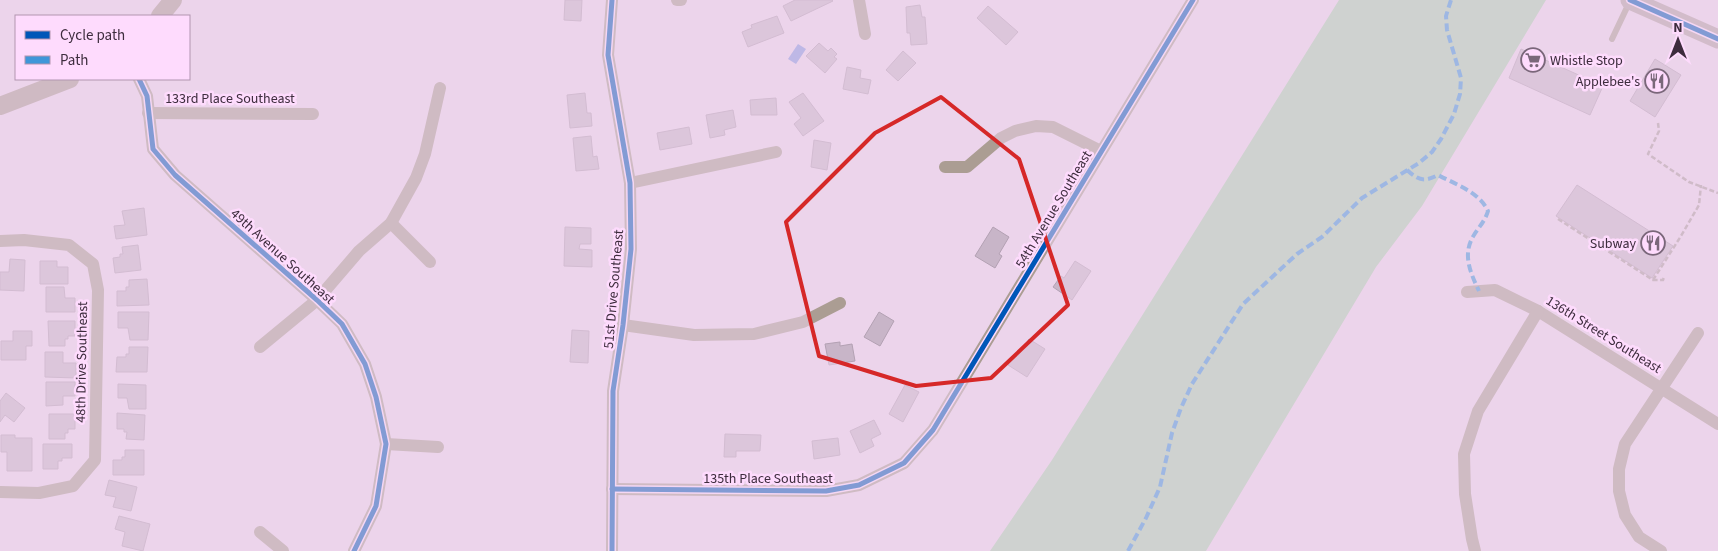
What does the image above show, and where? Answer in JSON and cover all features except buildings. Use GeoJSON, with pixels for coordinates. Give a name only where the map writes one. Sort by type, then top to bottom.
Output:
{"type":"FeatureCollection","features":[{"type":"Feature","properties":{"kind":"main road"},"geometry":{"type":"LineString","coordinates":[[161,15],[173,0]]}},
{"type":"Feature","properties":{"kind":"main road"},"geometry":{"type":"LineString","coordinates":[[1631,0],[1718,39]]}},
{"type":"Feature","properties":{"kind":"main road"},"geometry":{"type":"LineString","coordinates":[[0,106],[67,80]]}},
{"type":"Feature","properties":{"kind":"street","name":"51st Drive Southeast"},"geometry":{"type":"LineString","coordinates":[[612,0],[608,55],[630,183],[631,249],[623,325],[613,391],[612,551]]}},
{"type":"Feature","properties":{"kind":"street"},"geometry":{"type":"LineString","coordinates":[[859,0],[866,34]]}},
{"type":"Feature","properties":{"kind":"street","name":"54th Avenue Southeast"},"geometry":{"type":"LineString","coordinates":[[933,430],[1193,0]]}},
{"type":"Feature","properties":{"kind":"street","name":"49th Avenue Southeast"},"geometry":{"type":"LineString","coordinates":[[139,80],[147,96],[153,149],[175,175],[342,324],[365,364],[376,397],[386,444],[376,506],[354,551]]}},
{"type":"Feature","properties":{"kind":"street"},"geometry":{"type":"LineString","coordinates":[[260,347],[317,300],[359,251],[391,223],[416,178],[425,154],[440,88]]}},
{"type":"Feature","properties":{"kind":"street","name":"133rd Place Southeast"},"geometry":{"type":"LineString","coordinates":[[148,113],[313,114]]}},
{"type":"Feature","properties":{"kind":"street"},"geometry":{"type":"LineString","coordinates":[[945,167],[967,167],[1002,138],[1015,131],[1036,126],[1054,127],[1102,151]]}},
{"type":"Feature","properties":{"kind":"street"},"geometry":{"type":"LineString","coordinates":[[630,183],[776,152]]}},
{"type":"Feature","properties":{"kind":"street"},"geometry":{"type":"LineString","coordinates":[[391,223],[430,262]]}},
{"type":"Feature","properties":{"kind":"street","name":"48th Drive Southeast"},"geometry":{"type":"LineString","coordinates":[[0,240],[24,240],[69,245],[92,264],[98,290],[95,460],[73,486],[39,493],[0,492]]}},
{"type":"Feature","properties":{"kind":"street","name":"136th Street Southeast"},"geometry":{"type":"LineString","coordinates":[[1467,292],[1495,290],[1538,311],[1718,424]]}},
{"type":"Feature","properties":{"kind":"street"},"geometry":{"type":"LineString","coordinates":[[623,325],[694,335],[754,334],[803,322],[840,303]]}},
{"type":"Feature","properties":{"kind":"street"},"geometry":{"type":"LineString","coordinates":[[1476,551],[1472,539],[1465,494],[1464,454],[1478,411],[1538,311]]}},
{"type":"Feature","properties":{"kind":"street"},"geometry":{"type":"LineString","coordinates":[[1661,551],[1639,537],[1626,515],[1619,492],[1619,469],[1625,444],[1698,333]]}},
{"type":"Feature","properties":{"kind":"street","name":"135th Place Southeast"},"geometry":{"type":"LineString","coordinates":[[612,489],[826,491],[859,485],[904,463],[933,430]]}},
{"type":"Feature","properties":{"kind":"street"},"geometry":{"type":"LineString","coordinates":[[386,444],[438,447]]}},
{"type":"Feature","properties":{"kind":"street"},"geometry":{"type":"LineString","coordinates":[[260,532],[283,551]]}},
{"type":"Feature","properties":{"kind":"lane"},"geometry":{"type":"LineString","coordinates":[[1612,39],[1631,0]]}},
{"type":"Feature","properties":{"kind":"path"},"geometry":{"type":"LineString","coordinates":[[1658,123],[1659,131],[1648,154],[1689,182],[1718,193]]}},
{"type":"Feature","properties":{"kind":"path"},"geometry":{"type":"LineString","coordinates":[[1653,280],[1699,204],[1701,185]]}},
{"type":"Feature","properties":{"kind":"path"},"geometry":{"type":"LineString","coordinates":[[1558,219],[1653,280],[1663,280],[1664,277]]}},
{"type":"Feature","properties":{"kind":"highlighted area"},"geometry":{"type":"Polygon","coordinates":[[[941,97],[1019,159],[1068,305],[991,378],[916,386],[819,356],[786,222],[875,133],[941,97]]]}},
{"type":"Feature","properties":{"kind":"green space"},"geometry":{"type":"Polygon","coordinates":[[[1339,0],[1546,0],[1422,206],[1376,267],[1206,551],[990,551],[1052,460],[1339,0]]]}},
{"type":"Feature","properties":{"kind":"water"},"geometry":{"type":"Polygon","coordinates":[[[798,44],[806,49],[796,64],[788,59],[798,44]]]}},
{"type":"Feature","properties":{"kind":"marked path"},"geometry":{"type":"LineString","coordinates":[[1128,551],[1160,487],[1172,433],[1192,384],[1243,304],[1297,254],[1322,237],[1362,198],[1419,163],[1432,152],[1441,139],[1454,114],[1460,94],[1461,78],[1447,30],[1446,16],[1451,0]]}},
{"type":"Feature","properties":{"kind":"marked path"},"geometry":{"type":"LineString","coordinates":[[1407,170],[1422,179],[1429,179],[1438,175],[1473,194],[1484,204],[1488,211],[1468,249],[1470,270],[1479,291]]}},
{"type":"Feature","properties":{"kind":"cycle path"},"geometry":{"type":"LineString","coordinates":[[612,0],[608,55],[630,183],[631,249],[623,325],[613,391],[612,551]]}},
{"type":"Feature","properties":{"kind":"cycle path"},"geometry":{"type":"LineString","coordinates":[[612,489],[826,491],[859,485],[904,463],[933,430],[1193,0]]}},
{"type":"Feature","properties":{"kind":"cycle path"},"geometry":{"type":"LineString","coordinates":[[1630,0],[1718,39]]}},
{"type":"Feature","properties":{"kind":"cycle path"},"geometry":{"type":"LineString","coordinates":[[139,80],[147,96],[153,149],[175,175],[342,324],[365,364],[376,397],[386,444],[376,506],[354,551]]}},
{"type":"Feature","properties":{"kind":"place","name":"Whistle Stop"},"geometry":{"type":"Point","coordinates":[1533,60]}},
{"type":"Feature","properties":{"kind":"place","name":"Applebee's"},"geometry":{"type":"Point","coordinates":[1657,81]}},
{"type":"Feature","properties":{"kind":"place","name":"Subway"},"geometry":{"type":"Point","coordinates":[1653,243]}}]}
